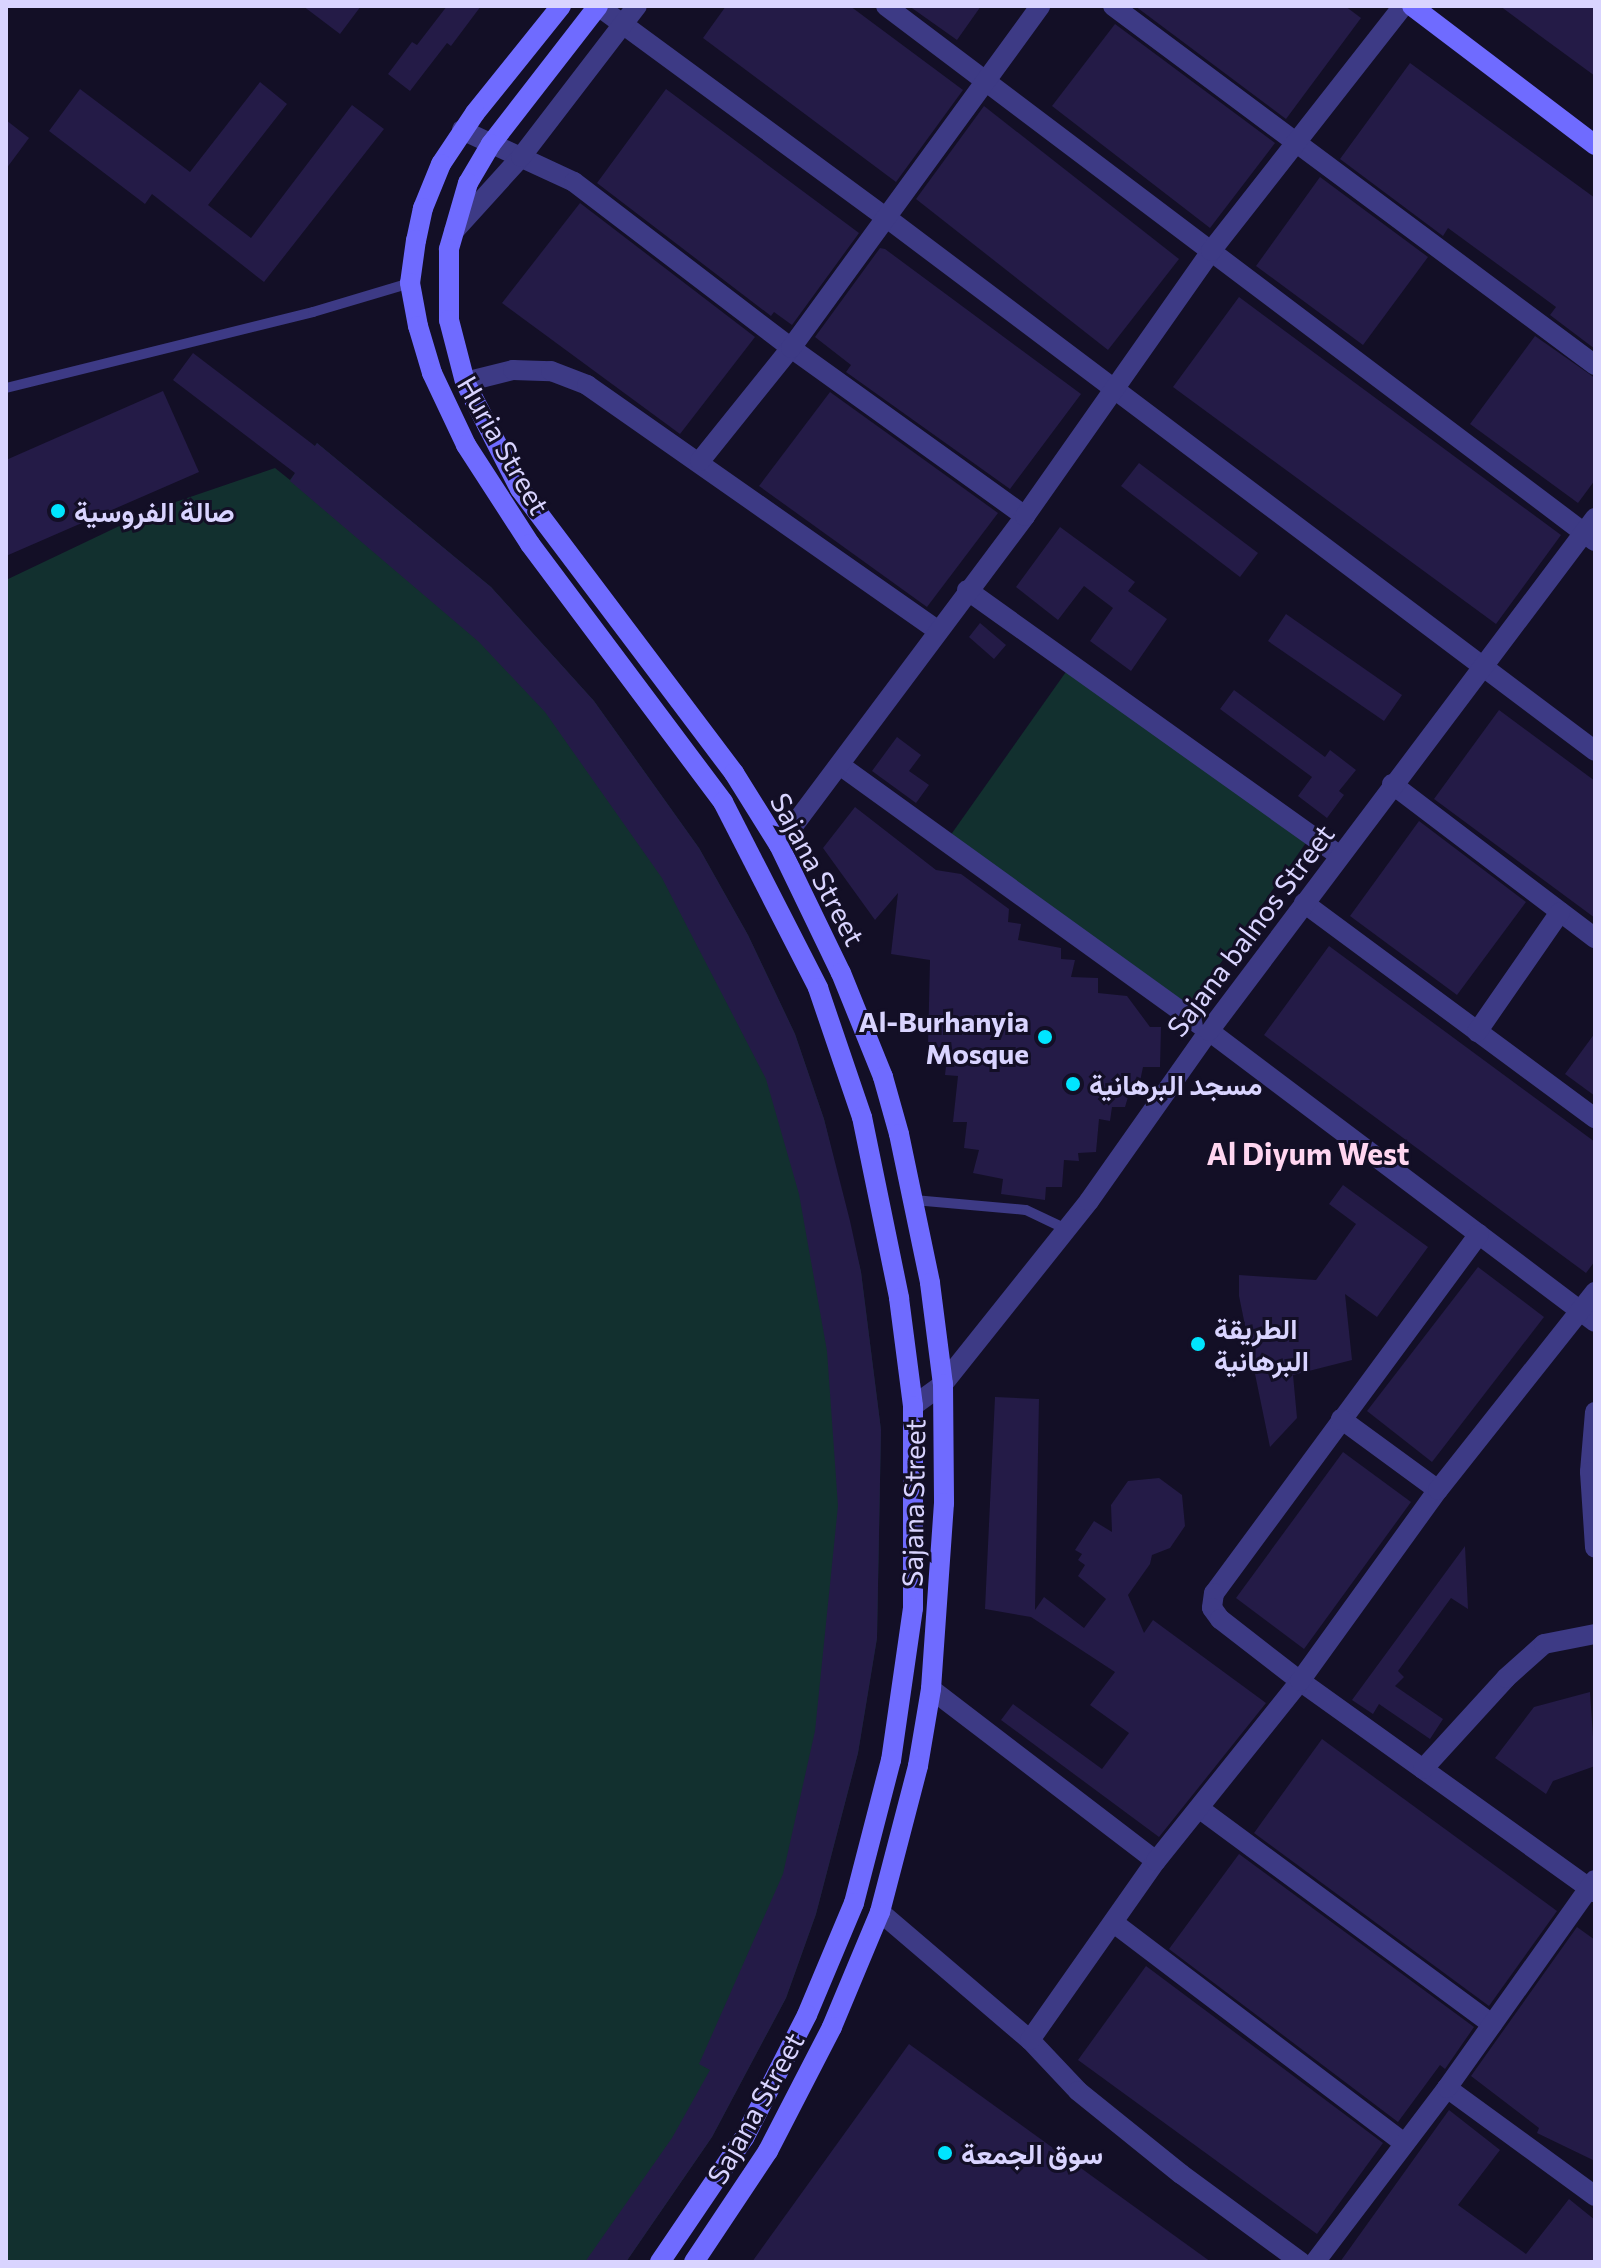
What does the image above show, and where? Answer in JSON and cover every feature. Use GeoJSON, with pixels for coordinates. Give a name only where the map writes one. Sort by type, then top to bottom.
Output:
{"type":"FeatureCollection","features":[{"type":"Feature","properties":{"kind":"main road","name":"Huria Street"},"geometry":{"type":"LineString","coordinates":[[561,6],[462,130],[441,164],[423,208],[410,283],[432,373],[466,445],[530,544],[695,759]]}},
{"type":"Feature","properties":{"kind":"main road","name":"Huria Street"},"geometry":{"type":"LineString","coordinates":[[598,6],[491,144],[468,183],[449,249],[449,320],[465,382],[520,489],[604,605],[711,739]]}},
{"type":"Feature","properties":{"kind":"main road"},"geometry":{"type":"LineString","coordinates":[[1412,6],[1595,145]]}},
{"type":"Feature","properties":{"kind":"main road","name":"Sajana Street"},"geometry":{"type":"LineString","coordinates":[[694,2262],[768,2151],[832,2027],[880,1912],[918,1766],[931,1689],[944,1503],[943,1384],[914,1200],[883,1077],[863,1021],[779,845],[711,739]]}},
{"type":"Feature","properties":{"kind":"main road","name":"Sajana Street"},"geometry":{"type":"LineString","coordinates":[[660,2262],[744,2138],[807,2015],[854,1903],[891,1760],[913,1608],[913,1406],[899,1298],[862,1117],[818,988],[723,802],[695,759]]}},
{"type":"Feature","properties":{"kind":"street"},"geometry":{"type":"LineString","coordinates":[[598,6],[887,218],[1595,751]]}},
{"type":"Feature","properties":{"kind":"street"},"geometry":{"type":"LineString","coordinates":[[454,231],[521,157],[637,6]]}},
{"type":"Feature","properties":{"kind":"street"},"geometry":{"type":"LineString","coordinates":[[886,6],[1211,251],[1592,531]]}},
{"type":"Feature","properties":{"kind":"street"},"geometry":{"type":"LineString","coordinates":[[700,461],[791,348],[1040,6]]}},
{"type":"Feature","properties":{"kind":"street"},"geometry":{"type":"LineString","coordinates":[[1113,6],[1595,365]]}},
{"type":"Feature","properties":{"kind":"street"},"geometry":{"type":"LineString","coordinates":[[779,845],[1025,516],[1211,251],[1403,6]]}},
{"type":"Feature","properties":{"kind":"street"},"geometry":{"type":"LineString","coordinates":[[462,130],[574,182],[791,348],[1025,516]]}},
{"type":"Feature","properties":{"kind":"street"},"geometry":{"type":"LineString","coordinates":[[465,382],[513,370],[551,371],[587,385],[700,461],[938,631]]}},
{"type":"Feature","properties":{"kind":"street","name":"Sajana balnos Street"},"geometry":{"type":"LineString","coordinates":[[913,1406],[943,1384],[1066,1229],[1480,666],[1592,531]]}},
{"type":"Feature","properties":{"kind":"street"},"geometry":{"type":"LineString","coordinates":[[967,590],[1340,856]]}},
{"type":"Feature","properties":{"kind":"street"},"geometry":{"type":"LineString","coordinates":[[841,766],[1209,1031],[1587,1317]]}},
{"type":"Feature","properties":{"kind":"street"},"geometry":{"type":"LineString","coordinates":[[1392,784],[1595,938]]}},
{"type":"Feature","properties":{"kind":"street"},"geometry":{"type":"LineString","coordinates":[[1304,903],[1595,1118]]}},
{"type":"Feature","properties":{"kind":"street"},"geometry":{"type":"LineString","coordinates":[[1477,1032],[1560,912]]}},
{"type":"Feature","properties":{"kind":"street"},"geometry":{"type":"LineString","coordinates":[[1315,2262],[1447,2088],[1593,1886],[1300,1681],[1220,1619],[1212,1608],[1214,1593],[1479,1234]]}},
{"type":"Feature","properties":{"kind":"street"},"geometry":{"type":"LineString","coordinates":[[1030,2040],[1156,1861],[1300,1681],[1438,1490],[1587,1317],[1595,1292]]}},
{"type":"Feature","properties":{"kind":"street"},"geometry":{"type":"LineString","coordinates":[[1595,1412],[1590,1483],[1595,1548]]}},
{"type":"Feature","properties":{"kind":"street"},"geometry":{"type":"LineString","coordinates":[[1341,1419],[1438,1490]]}},
{"type":"Feature","properties":{"kind":"street"},"geometry":{"type":"LineString","coordinates":[[1423,1769],[1506,1678],[1544,1644],[1595,1634]]}},
{"type":"Feature","properties":{"kind":"street"},"geometry":{"type":"LineString","coordinates":[[931,1689],[1156,1861]]}},
{"type":"Feature","properties":{"kind":"street"},"geometry":{"type":"LineString","coordinates":[[1200,1809],[1492,2024]]}},
{"type":"Feature","properties":{"kind":"street"},"geometry":{"type":"LineString","coordinates":[[880,1912],[1030,2040],[1078,2091],[1181,2174],[1301,2262]]}},
{"type":"Feature","properties":{"kind":"street"},"geometry":{"type":"LineString","coordinates":[[1114,1923],[1404,2143]]}},
{"type":"Feature","properties":{"kind":"street"},"geometry":{"type":"LineString","coordinates":[[1447,2088],[1595,2196]]}},
{"type":"Feature","properties":{"kind":"lane"},"geometry":{"type":"LineString","coordinates":[[6,388],[313,312],[410,283]]}},
{"type":"Feature","properties":{"kind":"lane"},"geometry":{"type":"LineString","coordinates":[[914,1200],[1026,1210],[1066,1229]]}},
{"type":"Feature","properties":{"kind":"green space"},"geometry":{"type":"Polygon","coordinates":[[[317,443],[491,587],[594,701],[699,848],[748,935],[795,1034],[824,1119],[861,1272],[881,1430],[877,1638],[858,1753],[816,1914],[786,1998],[712,2137],[626,2262],[6,2262],[6,580],[155,509],[275,468],[290,480],[317,443]]]}},
{"type":"Feature","properties":{"kind":"green space"},"geometry":{"type":"Polygon","coordinates":[[[1068,669],[1308,840],[1190,1006],[950,836],[1068,669]]]}},
{"type":"Feature","properties":{"kind":"building"},"geometry":{"type":"Polygon","coordinates":[[[303,6],[361,6],[340,34],[303,6]]]}},
{"type":"Feature","properties":{"kind":"building"},"geometry":{"type":"Polygon","coordinates":[[[447,6],[481,6],[451,46],[447,43],[410,91],[388,74],[412,42],[417,45],[447,6]]]}},
{"type":"Feature","properties":{"kind":"building"},"geometry":{"type":"Polygon","coordinates":[[[726,6],[850,6],[963,90],[896,182],[703,38],[726,6]]]}},
{"type":"Feature","properties":{"kind":"building"},"geometry":{"type":"Polygon","coordinates":[[[909,6],[981,6],[957,40],[909,6]]]}},
{"type":"Feature","properties":{"kind":"building"},"geometry":{"type":"Polygon","coordinates":[[[1135,6],[1345,6],[1361,18],[1286,119],[1135,6]]]}},
{"type":"Feature","properties":{"kind":"building"},"geometry":{"type":"Polygon","coordinates":[[[1500,6],[1595,6],[1595,76],[1539,35],[1500,6]]]}},
{"type":"Feature","properties":{"kind":"building"},"geometry":{"type":"Polygon","coordinates":[[[1115,24],[1275,143],[1210,228],[1052,106],[1115,24]]]}},
{"type":"Feature","properties":{"kind":"building"},"geometry":{"type":"Polygon","coordinates":[[[1410,63],[1595,198],[1595,349],[1550,315],[1556,307],[1448,228],[1443,236],[1340,159],[1410,63]]]}},
{"type":"Feature","properties":{"kind":"building"},"geometry":{"type":"Polygon","coordinates":[[[260,82],[287,104],[208,205],[251,238],[352,105],[384,129],[264,282],[152,194],[145,204],[49,131],[80,89],[190,172],[260,82]]]}},
{"type":"Feature","properties":{"kind":"building"},"geometry":{"type":"Polygon","coordinates":[[[666,89],[859,233],[792,325],[774,312],[771,316],[597,183],[666,89]]]}},
{"type":"Feature","properties":{"kind":"building"},"geometry":{"type":"Polygon","coordinates":[[[984,106],[1179,259],[1108,350],[916,199],[984,106]]]}},
{"type":"Feature","properties":{"kind":"building"},"geometry":{"type":"Polygon","coordinates":[[[6,120],[29,138],[6,169],[6,120]]]}},
{"type":"Feature","properties":{"kind":"building"},"geometry":{"type":"Polygon","coordinates":[[[1320,177],[1428,257],[1363,345],[1256,266],[1320,177]]]}},
{"type":"Feature","properties":{"kind":"building"},"geometry":{"type":"Polygon","coordinates":[[[580,203],[755,337],[680,434],[502,303],[580,203]]]}},
{"type":"Feature","properties":{"kind":"building"},"geometry":{"type":"Polygon","coordinates":[[[880,248],[1081,394],[1010,489],[846,372],[851,365],[815,337],[880,248]]]}},
{"type":"Feature","properties":{"kind":"building"},"geometry":{"type":"Polygon","coordinates":[[[1239,297],[1561,535],[1496,624],[1173,387],[1239,297]]]}},
{"type":"Feature","properties":{"kind":"building"},"geometry":{"type":"Polygon","coordinates":[[[1535,336],[1595,378],[1595,480],[1578,503],[1470,424],[1535,336]]]}},
{"type":"Feature","properties":{"kind":"building"},"geometry":{"type":"Polygon","coordinates":[[[193,353],[315,446],[317,443],[491,587],[594,701],[699,848],[748,935],[795,1034],[824,1119],[850,1221],[861,1272],[881,1430],[877,1638],[858,1753],[816,1914],[786,1998],[712,2137],[626,2262],[585,2262],[672,2138],[710,2070],[699,2064],[783,1874],[815,1731],[838,1506],[827,1351],[799,1194],[766,1079],[662,878],[545,712],[479,642],[290,481],[295,473],[173,380],[193,353]]]}},
{"type":"Feature","properties":{"kind":"building","name":"صالة الفروسية"},"geometry":{"type":"Polygon","coordinates":[[[163,391],[199,472],[6,556],[6,460],[163,391]]]}},
{"type":"Feature","properties":{"kind":"building"},"geometry":{"type":"Polygon","coordinates":[[[830,392],[998,513],[927,607],[759,486],[830,392]]]}},
{"type":"Feature","properties":{"kind":"building"},"geometry":{"type":"Polygon","coordinates":[[[1139,463],[1258,553],[1240,577],[1121,486],[1139,463]]]}},
{"type":"Feature","properties":{"kind":"building"},"geometry":{"type":"Polygon","coordinates":[[[1060,527],[1135,582],[1128,591],[1167,619],[1131,671],[1090,641],[1113,608],[1084,586],[1058,620],[1016,587],[1060,527]]]}},
{"type":"Feature","properties":{"kind":"building"},"geometry":{"type":"Polygon","coordinates":[[[1286,614],[1402,695],[1384,721],[1268,641],[1286,614]]]}},
{"type":"Feature","properties":{"kind":"building"},"geometry":{"type":"Polygon","coordinates":[[[980,623],[1006,645],[994,659],[969,637],[980,623]]]}},
{"type":"Feature","properties":{"kind":"building"},"geometry":{"type":"Polygon","coordinates":[[[1234,690],[1325,757],[1330,750],[1356,770],[1339,791],[1344,795],[1327,818],[1298,796],[1312,777],[1220,709],[1234,690]]]}},
{"type":"Feature","properties":{"kind":"building"},"geometry":{"type":"Polygon","coordinates":[[[1499,710],[1595,781],[1595,918],[1434,799],[1499,710]]]}},
{"type":"Feature","properties":{"kind":"building"},"geometry":{"type":"Polygon","coordinates":[[[897,737],[921,755],[909,771],[929,785],[916,803],[872,771],[897,737]]]}},
{"type":"Feature","properties":{"kind":"building","name":"Al-Burhanyia Mosque"},"geometry":{"type":"Polygon","coordinates":[[[855,807],[936,870],[961,874],[1009,909],[1008,922],[1021,924],[1018,940],[1061,948],[1061,959],[1075,960],[1071,977],[1098,978],[1098,993],[1127,996],[1150,1027],[1161,1027],[1160,1067],[1143,1067],[1139,1086],[1131,1087],[1125,1107],[1112,1107],[1110,1121],[1099,1119],[1096,1152],[1078,1153],[1079,1161],[1064,1160],[1062,1187],[1046,1187],[1045,1200],[1001,1194],[1003,1179],[973,1173],[979,1150],[964,1148],[967,1122],[953,1122],[958,1076],[945,1075],[948,1048],[928,1047],[930,960],[891,954],[898,893],[875,920],[823,848],[855,807]]]}},
{"type":"Feature","properties":{"kind":"building"},"geometry":{"type":"Polygon","coordinates":[[[1419,821],[1526,902],[1457,995],[1350,916],[1419,821]]]}},
{"type":"Feature","properties":{"kind":"building"},"geometry":{"type":"Polygon","coordinates":[[[1329,946],[1595,1142],[1595,1261],[1586,1273],[1264,1035],[1329,946]]]}},
{"type":"Feature","properties":{"kind":"building"},"geometry":{"type":"Polygon","coordinates":[[[1595,1033],[1595,1096],[1565,1074],[1595,1033]]]}},
{"type":"Feature","properties":{"kind":"building"},"geometry":{"type":"Polygon","coordinates":[[[1343,1185],[1428,1247],[1377,1317],[1345,1294],[1352,1360],[1293,1375],[1297,1418],[1270,1447],[1239,1296],[1239,1275],[1316,1280],[1356,1224],[1329,1204],[1343,1185]]]}},
{"type":"Feature","properties":{"kind":"building"},"geometry":{"type":"Polygon","coordinates":[[[1478,1267],[1544,1317],[1432,1462],[1367,1411],[1478,1267]]]}},
{"type":"Feature","properties":{"kind":"building"},"geometry":{"type":"Polygon","coordinates":[[[995,1397],[1039,1399],[1035,1610],[1044,1597],[1084,1628],[1106,1599],[1078,1576],[1085,1565],[1078,1560],[1082,1554],[1075,1550],[1094,1521],[1112,1532],[1111,1505],[1128,1481],[1159,1478],[1182,1495],[1185,1526],[1170,1548],[1152,1555],[1150,1564],[1128,1595],[1144,1633],[1153,1620],[1266,1703],[1159,1837],[1001,1720],[1013,1704],[1102,1769],[1129,1733],[1090,1705],[1115,1672],[1031,1617],[985,1609],[995,1397]]]}},
{"type":"Feature","properties":{"kind":"building"},"geometry":{"type":"Polygon","coordinates":[[[1343,1452],[1411,1502],[1304,1649],[1236,1598],[1343,1452]]]}},
{"type":"Feature","properties":{"kind":"building"},"geometry":{"type":"Polygon","coordinates":[[[1465,1546],[1468,1609],[1451,1598],[1398,1671],[1404,1677],[1395,1686],[1443,1719],[1430,1739],[1379,1704],[1373,1714],[1352,1700],[1465,1546]]]}},
{"type":"Feature","properties":{"kind":"building"},"geometry":{"type":"Polygon","coordinates":[[[1590,1692],[1595,1766],[1553,1781],[1546,1794],[1495,1758],[1534,1707],[1590,1692]]]}},
{"type":"Feature","properties":{"kind":"building"},"geometry":{"type":"Polygon","coordinates":[[[1322,1739],[1557,1911],[1489,2006],[1254,1833],[1322,1739]]]}},
{"type":"Feature","properties":{"kind":"building"},"geometry":{"type":"Polygon","coordinates":[[[1239,1854],[1474,2027],[1445,2069],[1440,2065],[1398,2122],[1169,1949],[1239,1854]]]}},
{"type":"Feature","properties":{"kind":"building"},"geometry":{"type":"Polygon","coordinates":[[[1577,1927],[1595,1940],[1595,2161],[1537,2133],[1539,2128],[1471,2076],[1577,1927]]]}},
{"type":"Feature","properties":{"kind":"building"},"geometry":{"type":"Polygon","coordinates":[[[1146,1966],[1383,2143],[1317,2234],[1078,2060],[1146,1966]]]}},
{"type":"Feature","properties":{"kind":"building","name":"سوق الجمعة"},"geometry":{"type":"Polygon","coordinates":[[[909,2044],[1211,2262],[752,2262],[909,2044]]]}},
{"type":"Feature","properties":{"kind":"building"},"geometry":{"type":"Polygon","coordinates":[[[1449,2110],[1500,2150],[1458,2205],[1526,2254],[1569,2199],[1595,2220],[1595,2262],[1340,2262],[1449,2110]]]}},
{"type":"Feature","properties":{"kind":"place","name":"صالة الفروسية"},"geometry":{"type":"Point","coordinates":[58,511]}},
{"type":"Feature","properties":{"kind":"place","name":"Al-Burhanyia Mosque"},"geometry":{"type":"Point","coordinates":[1045,1037]}},
{"type":"Feature","properties":{"kind":"place","name":"مسجد البرهانية"},"geometry":{"type":"Point","coordinates":[1073,1084]}},
{"type":"Feature","properties":{"kind":"place","name":"الطريقة البرهانية"},"geometry":{"type":"Point","coordinates":[1198,1344]}},
{"type":"Feature","properties":{"kind":"place","name":"سوق الجمعة"},"geometry":{"type":"Point","coordinates":[945,2153]}},
{"type":"Feature","properties":{"kind":"district","name":"Al Diyum West"},"geometry":{"type":"Point","coordinates":[1308,1153]}}]}
